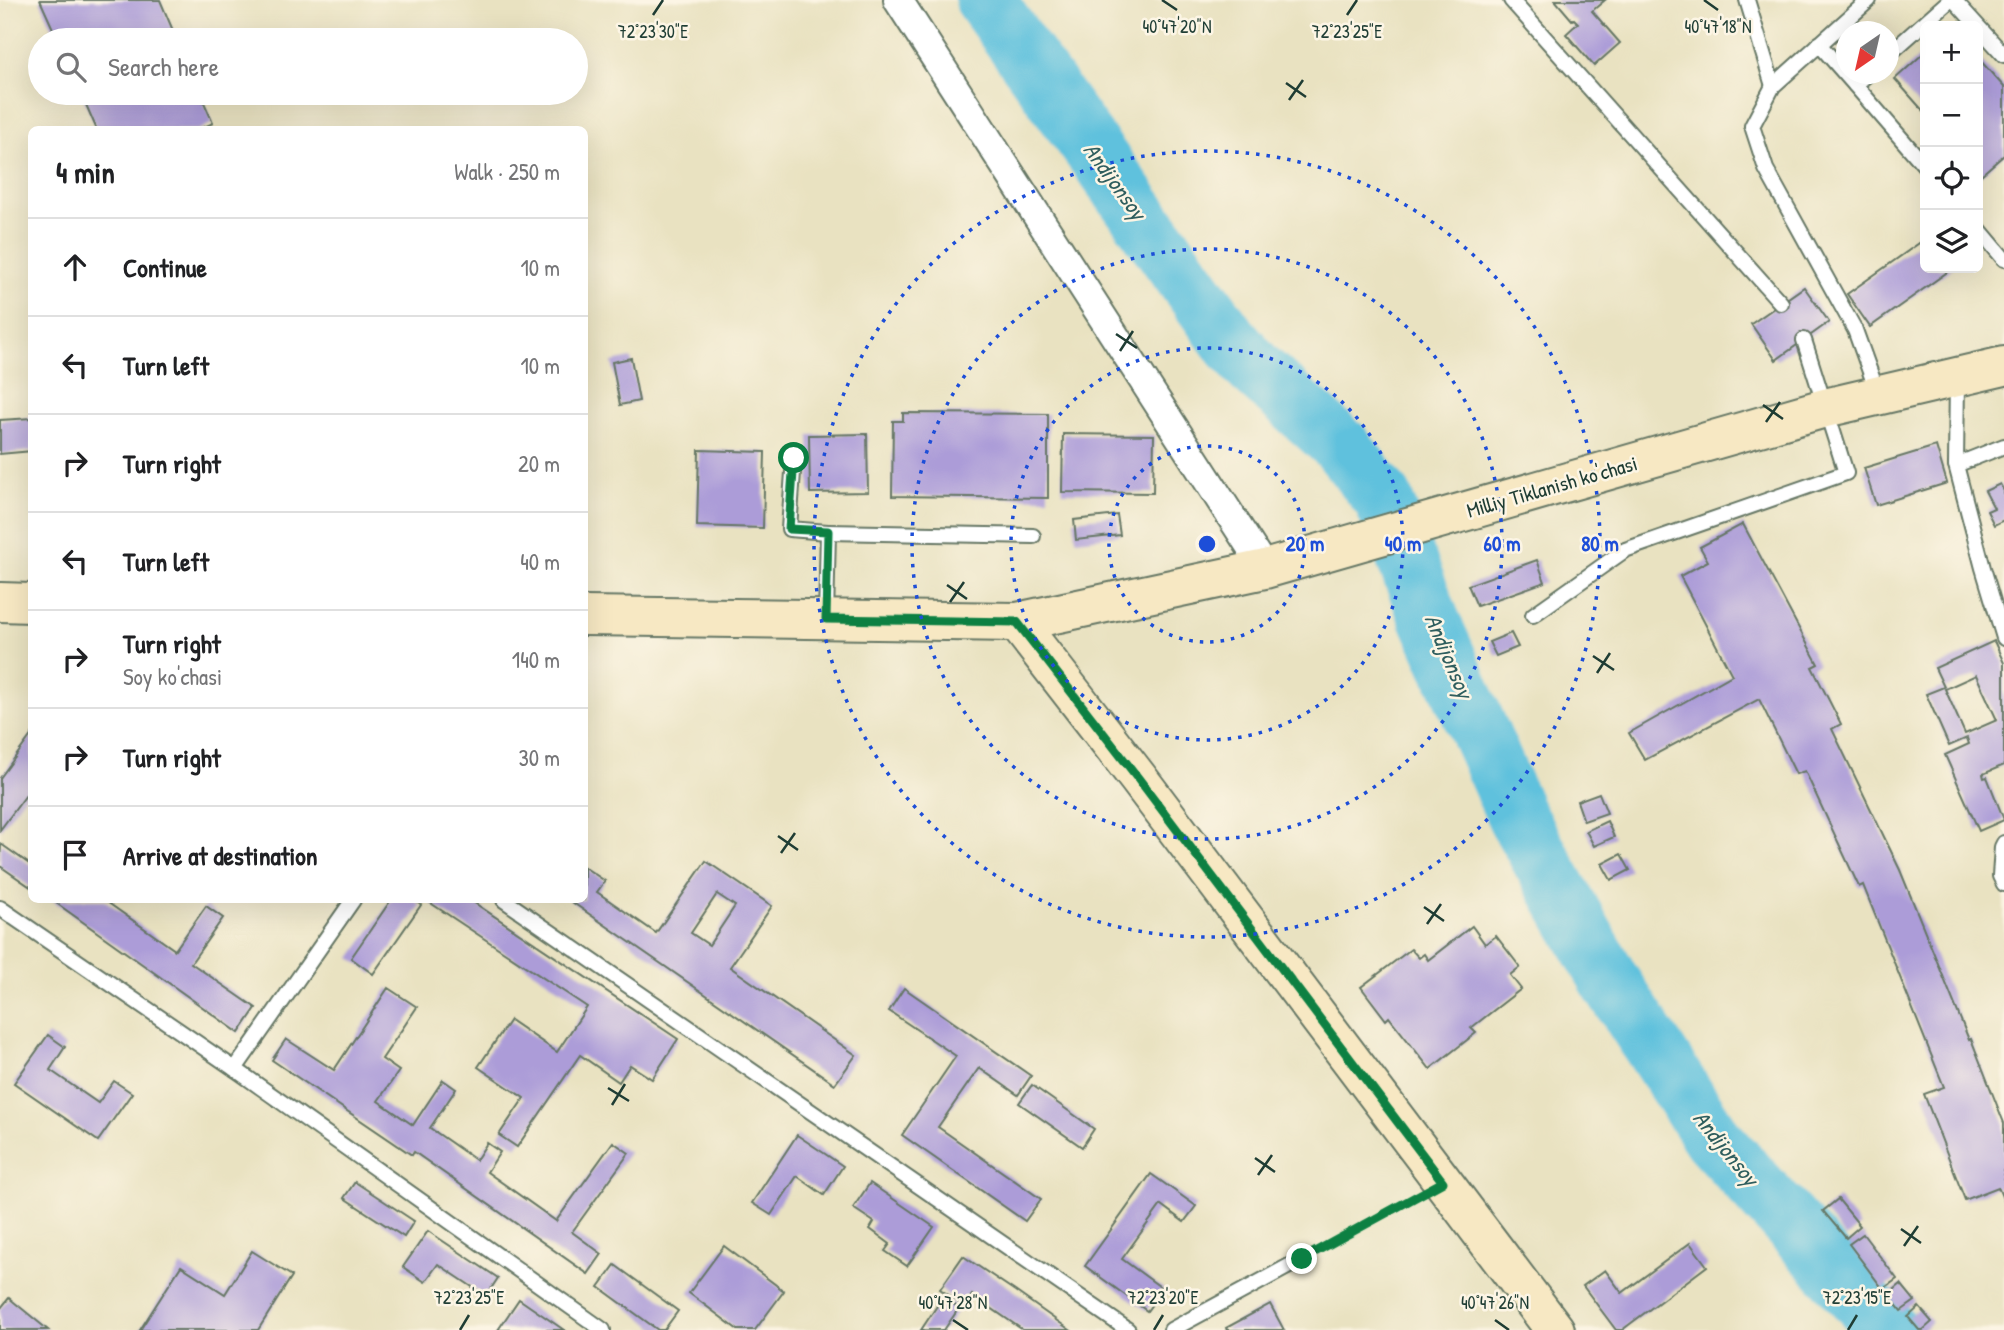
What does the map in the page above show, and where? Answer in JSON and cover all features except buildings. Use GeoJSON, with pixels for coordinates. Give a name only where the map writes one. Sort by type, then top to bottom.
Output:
{"type":"FeatureCollection","features":[{"type":"Feature","properties":{"kind":"main road","name":"Milliy Tiklanish ko'chasi"},"geometry":{"type":"LineString","coordinates":[[588,616],[1017,622],[1265,569],[1825,408],[2004,366]]}},
{"type":"Feature","properties":{"kind":"main road"},"geometry":{"type":"LineString","coordinates":[[0,602],[28,603]]}},
{"type":"Feature","properties":{"kind":"main road"},"geometry":{"type":"LineString","coordinates":[[1017,622],[1555,1330]]}},
{"type":"Feature","properties":{"kind":"street"},"geometry":{"type":"LineString","coordinates":[[898,0],[1265,569]]}},
{"type":"Feature","properties":{"kind":"lane"},"geometry":{"type":"LineString","coordinates":[[1511,0],[1781,303]]}},
{"type":"Feature","properties":{"kind":"lane"},"geometry":{"type":"LineString","coordinates":[[1747,0],[1773,86]]}},
{"type":"Feature","properties":{"kind":"lane"},"geometry":{"type":"LineString","coordinates":[[1868,0],[1773,86],[1752,126],[1766,169],[1855,330],[1878,396]]}},
{"type":"Feature","properties":{"kind":"lane"},"geometry":{"type":"LineString","coordinates":[[1899,46],[1952,0],[2004,55]]}},
{"type":"Feature","properties":{"kind":"lane"},"geometry":{"type":"LineString","coordinates":[[1819,44],[1920,160]]}},
{"type":"Feature","properties":{"kind":"lane"},"geometry":{"type":"LineString","coordinates":[[1983,234],[2004,258]]}},
{"type":"Feature","properties":{"kind":"lane"},"geometry":{"type":"LineString","coordinates":[[1533,615],[1625,550],[1846,473],[1804,340]]}},
{"type":"Feature","properties":{"kind":"lane"},"geometry":{"type":"LineString","coordinates":[[1957,377],[1955,465],[2004,638]]}},
{"type":"Feature","properties":{"kind":"lane"},"geometry":{"type":"LineString","coordinates":[[1955,465],[2004,446]]}},
{"type":"Feature","properties":{"kind":"lane"},"geometry":{"type":"LineString","coordinates":[[794,458],[789,529],[1033,536]]}},
{"type":"Feature","properties":{"kind":"lane"},"geometry":{"type":"LineString","coordinates":[[826,619],[828,531]]}},
{"type":"Feature","properties":{"kind":"lane"},"geometry":{"type":"LineString","coordinates":[[2004,843],[2000,876],[2004,884]]}},
{"type":"Feature","properties":{"kind":"lane"},"geometry":{"type":"LineString","coordinates":[[236,1069],[351,903]]}},
{"type":"Feature","properties":{"kind":"lane"},"geometry":{"type":"LineString","coordinates":[[508,903],[1128,1330]]}},
{"type":"Feature","properties":{"kind":"lane"},"geometry":{"type":"LineString","coordinates":[[0,908],[236,1069],[603,1330]]}},
{"type":"Feature","properties":{"kind":"lane"},"geometry":{"type":"LineString","coordinates":[[1171,1330],[1302,1259]]}},
{"type":"Feature","properties":{"kind":"path"},"geometry":{"type":"LineString","coordinates":[[1302,1259],[1443,1182]]}},
{"type":"Feature","properties":{"kind":"waterway","name":"Andijonsoy"},"geometry":{"type":"LineString","coordinates":[[985,0],[1228,338],[1254,368],[1341,446],[1383,499],[1430,620],[1517,817],[1610,981],[1712,1138],[1888,1330]]}},
{"type":"Feature","properties":{"kind":"route"},"geometry":{"type":"LineString","coordinates":[[794,458],[789,529],[828,531],[826,619],[1017,622],[1443,1182],[1302,1259]]}}]}
